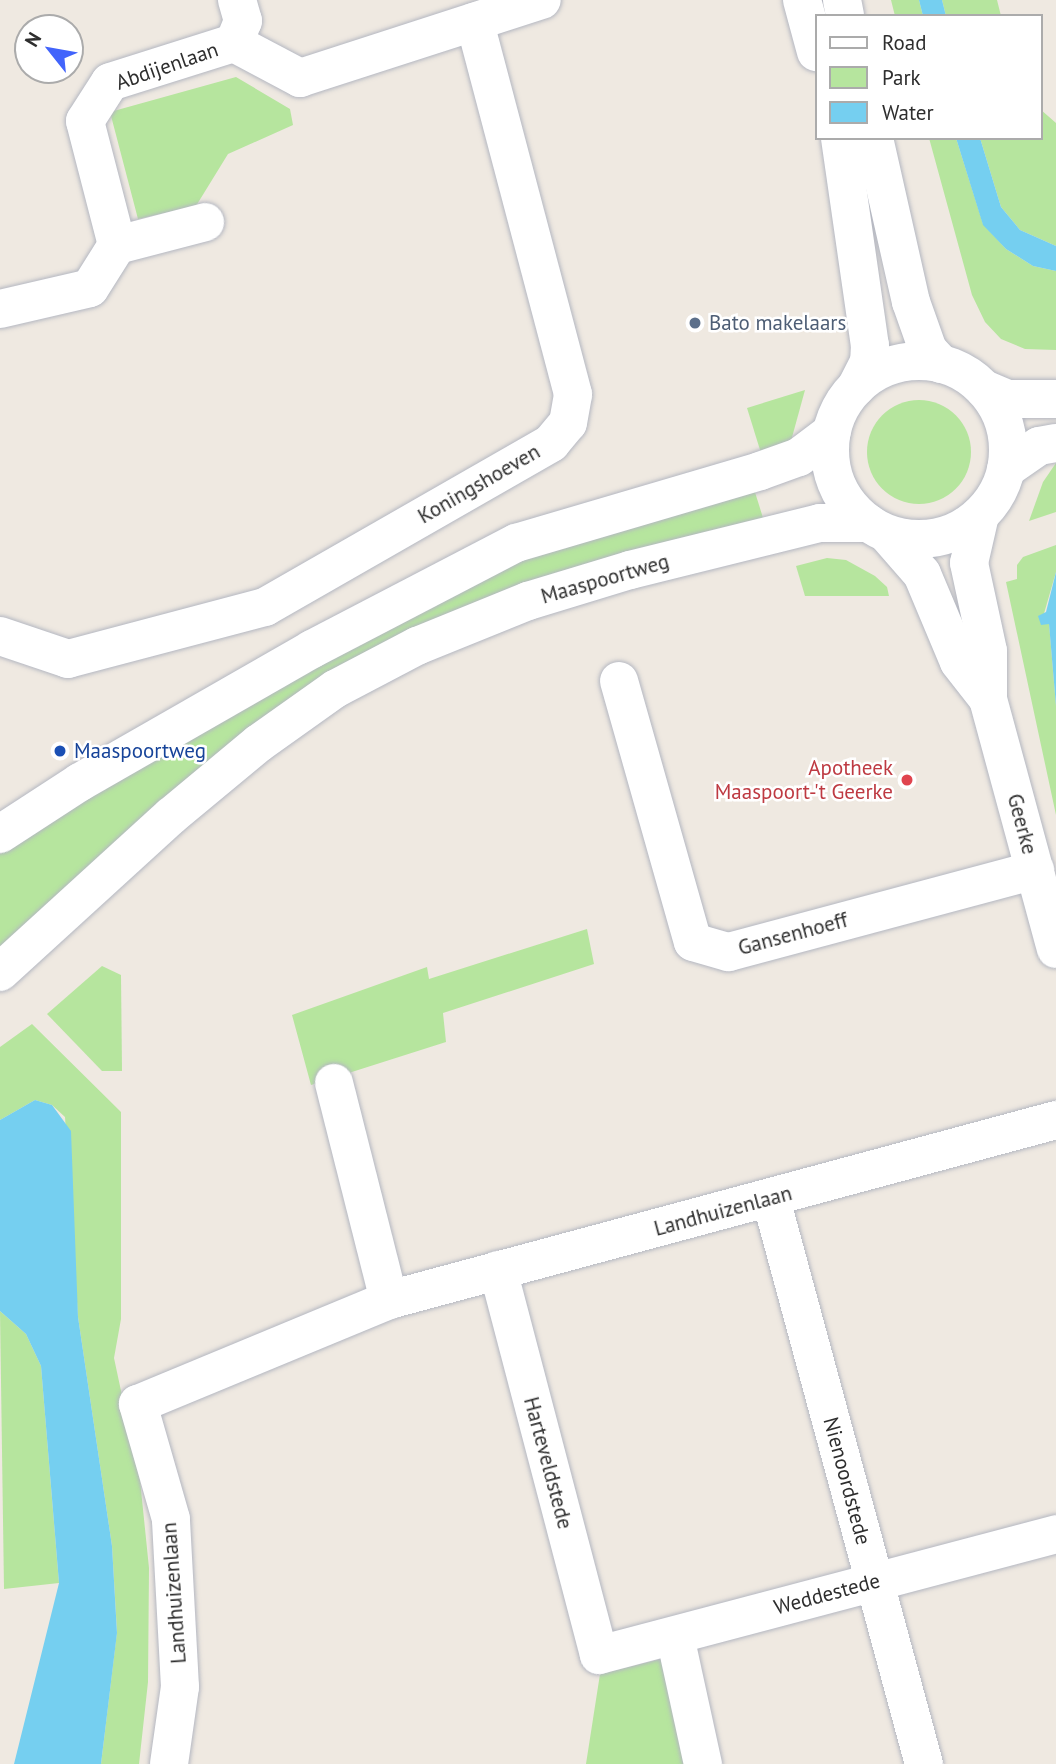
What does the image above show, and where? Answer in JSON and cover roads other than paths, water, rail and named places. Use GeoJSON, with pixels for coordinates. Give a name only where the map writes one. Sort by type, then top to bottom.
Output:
{"type":"FeatureCollection","features":[{"type":"Feature","properties":{"kind":"street"},"geometry":{"type":"LineString","coordinates":[[234,43],[243,21],[237,0]]}},
{"type":"Feature","properties":{"kind":"street","name":"Abdijenlaan"},"geometry":{"type":"LineString","coordinates":[[117,245],[85,121],[110,82],[234,43],[300,78],[541,0]]}},
{"type":"Feature","properties":{"kind":"street"},"geometry":{"type":"LineString","coordinates":[[802,0],[814,45]]}},
{"type":"Feature","properties":{"kind":"street","name":"Koningshoeven"},"geometry":{"type":"LineString","coordinates":[[0,636],[68,659],[265,607],[551,443],[568,423],[573,394],[475,22]]}},
{"type":"Feature","properties":{"kind":"street"},"geometry":{"type":"LineString","coordinates":[[841,140],[870,345],[869,362],[839,411],[832,432],[835,480],[849,506],[877,528],[930,538],[957,531],[980,515],[995,497],[1006,469],[1005,429],[984,389]]}},
{"type":"Feature","properties":{"kind":"street"},"geometry":{"type":"LineString","coordinates":[[874,140],[911,302],[928,350],[941,364]]}},
{"type":"Feature","properties":{"kind":"street"},"geometry":{"type":"LineString","coordinates":[[0,309],[90,288],[117,245],[205,222]]}},
{"type":"Feature","properties":{"kind":"street"},"geometry":{"type":"LineString","coordinates":[[856,387],[897,364],[941,364],[965,374],[984,389],[1007,400],[1056,399]]}},
{"type":"Feature","properties":{"kind":"street"},"geometry":{"type":"LineString","coordinates":[[0,834],[80,782],[312,649],[516,543],[773,467],[812,450],[832,432]]}},
{"type":"Feature","properties":{"kind":"street"},"geometry":{"type":"LineString","coordinates":[[1006,469],[1039,446],[1056,443]]}},
{"type":"Feature","properties":{"kind":"street","name":"Geerke"},"geometry":{"type":"LineString","coordinates":[[980,515],[970,564],[988,651],[988,699],[1056,948]]}},
{"type":"Feature","properties":{"kind":"street","name":"Maaspoortweg"},"geometry":{"type":"LineString","coordinates":[[0,972],[259,743],[335,689],[417,646],[528,601],[630,570],[820,523],[877,528]]}},
{"type":"Feature","properties":{"kind":"street","name":"Geerke"},"geometry":{"type":"LineString","coordinates":[[877,528],[922,574],[959,662],[988,699]]}},
{"type":"Feature","properties":{"kind":"street","name":"Gansenhoeff"},"geometry":{"type":"LineString","coordinates":[[619,681],[693,942],[729,952],[1035,870]]}},
{"type":"Feature","properties":{"kind":"street"},"geometry":{"type":"LineString","coordinates":[[334,1083],[389,1300]]}},
{"type":"Feature","properties":{"kind":"street","name":"Landhuizenlaan"},"geometry":{"type":"LineString","coordinates":[[169,1764],[180,1687],[171,1519],[138,1404],[389,1300],[1056,1120]]}},
{"type":"Feature","properties":{"kind":"street","name":"Nienoordstede"},"geometry":{"type":"LineString","coordinates":[[771,1199],[924,1764]]}},
{"type":"Feature","properties":{"kind":"street","name":"Harteveldstede"},"geometry":{"type":"LineString","coordinates":[[498,1270],[599,1655]]}},
{"type":"Feature","properties":{"kind":"street","name":"Weddestede"},"geometry":{"type":"LineString","coordinates":[[599,1655],[1056,1534]]}},
{"type":"Feature","properties":{"kind":"street"},"geometry":{"type":"LineString","coordinates":[[675,1636],[703,1764]]}},
{"type":"Feature","properties":{"kind":"water"},"geometry":{"type":"Polygon","coordinates":[[[919,0],[942,0],[946,14],[922,14],[919,0]]]}},
{"type":"Feature","properties":{"kind":"water"},"geometry":{"type":"Polygon","coordinates":[[[957,140],[981,140],[1001,207],[1020,230],[1056,246],[1056,271],[1033,266],[1006,249],[983,225],[957,140]]]}},
{"type":"Feature","properties":{"kind":"water"},"geometry":{"type":"Polygon","coordinates":[[[1056,572],[1056,706],[1049,624],[1041,625],[1038,616],[1046,612],[1056,572]]]}},
{"type":"Feature","properties":{"kind":"water"},"geometry":{"type":"Polygon","coordinates":[[[35,1100],[52,1105],[71,1131],[78,1317],[112,1546],[117,1633],[101,1764],[14,1764],[59,1583],[41,1366],[26,1334],[0,1311],[0,1120],[35,1100]]]}},
{"type":"Feature","properties":{"kind":"place","name":"Bato makelaars"},"geometry":{"type":"Point","coordinates":[695,323]}},
{"type":"Feature","properties":{"kind":"place","name":"Maaspoortweg"},"geometry":{"type":"Point","coordinates":[60,751]}},
{"type":"Feature","properties":{"kind":"place","name":"Apotheek Maaspoort-'t Geerke"},"geometry":{"type":"Point","coordinates":[907,780]}}]}
